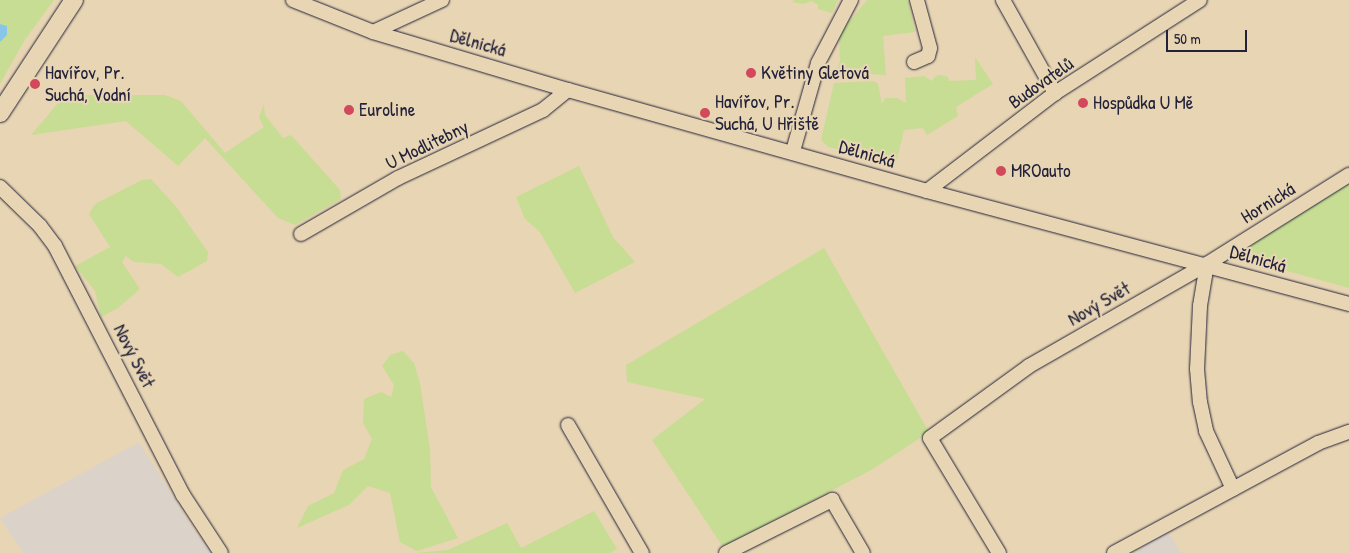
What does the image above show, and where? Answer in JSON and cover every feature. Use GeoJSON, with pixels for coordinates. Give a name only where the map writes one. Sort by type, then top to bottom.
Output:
{"type":"FeatureCollection","features":[{"type":"Feature","properties":{"kind":"main road"},"geometry":{"type":"LineString","coordinates":[[0,114],[74,0]]}},
{"type":"Feature","properties":{"kind":"street","name":"Dělnická"},"geometry":{"type":"LineString","coordinates":[[294,0],[373,32],[568,90],[792,151],[927,191],[1207,264],[1349,304]]}},
{"type":"Feature","properties":{"kind":"street"},"geometry":{"type":"LineString","coordinates":[[373,32],[442,0]]}},
{"type":"Feature","properties":{"kind":"street"},"geometry":{"type":"LineString","coordinates":[[792,151],[818,63],[850,0]]}},
{"type":"Feature","properties":{"kind":"street"},"geometry":{"type":"LineString","coordinates":[[914,62],[928,56],[930,48],[917,0]]}},
{"type":"Feature","properties":{"kind":"street"},"geometry":{"type":"LineString","coordinates":[[1003,0],[1056,93]]}},
{"type":"Feature","properties":{"kind":"street","name":"Budovatelů"},"geometry":{"type":"LineString","coordinates":[[927,191],[1056,93],[1178,6],[1200,0]]}},
{"type":"Feature","properties":{"kind":"street","name":"U Modlitebny"},"geometry":{"type":"LineString","coordinates":[[302,234],[398,178],[543,110],[568,90]]}},
{"type":"Feature","properties":{"kind":"street","name":"Hornická"},"geometry":{"type":"LineString","coordinates":[[1207,264],[1349,174]]}},
{"type":"Feature","properties":{"kind":"street","name":"Nový Svět"},"geometry":{"type":"LineString","coordinates":[[0,188],[40,226],[55,246],[184,495],[221,553]]}},
{"type":"Feature","properties":{"kind":"street"},"geometry":{"type":"LineString","coordinates":[[1207,264],[1200,306],[1197,369],[1200,402],[1206,431],[1233,489]]}},
{"type":"Feature","properties":{"kind":"street","name":"Nový Svět"},"geometry":{"type":"LineString","coordinates":[[999,553],[930,438],[1029,366],[1207,264]]}},
{"type":"Feature","properties":{"kind":"street"},"geometry":{"type":"LineString","coordinates":[[568,425],[642,553]]}},
{"type":"Feature","properties":{"kind":"street"},"geometry":{"type":"LineString","coordinates":[[1116,553],[1318,444],[1349,432]]}},
{"type":"Feature","properties":{"kind":"street"},"geometry":{"type":"LineString","coordinates":[[731,552],[832,500],[863,553]]}},
{"type":"Feature","properties":{"kind":"shaded area"},"geometry":{"type":"Polygon","coordinates":[[[139,442],[194,530],[212,553],[23,553],[0,518],[139,442]]]}},
{"type":"Feature","properties":{"kind":"shaded area"},"geometry":{"type":"Polygon","coordinates":[[[1167,530],[1181,553],[1135,553],[1167,530]]]}},
{"type":"Feature","properties":{"kind":"green space"},"geometry":{"type":"Polygon","coordinates":[[[0,0],[54,0],[24,41],[0,84],[0,42],[7,27],[0,24],[0,0]]]}},
{"type":"Feature","properties":{"kind":"green space"},"geometry":{"type":"Polygon","coordinates":[[[794,0],[838,0],[832,13],[818,9],[818,5],[812,1],[803,4],[792,2],[794,0]]]}},
{"type":"Feature","properties":{"kind":"green space"},"geometry":{"type":"Polygon","coordinates":[[[867,0],[908,0],[915,32],[883,36],[886,75],[869,74],[868,64],[860,75],[835,76],[840,61],[839,34],[867,0]]]}},
{"type":"Feature","properties":{"kind":"green space"},"geometry":{"type":"Polygon","coordinates":[[[975,57],[993,84],[956,107],[958,116],[927,135],[923,128],[904,130],[896,163],[828,147],[821,140],[834,83],[874,81],[878,84],[882,104],[885,98],[897,98],[906,103],[905,78],[924,76],[932,81],[937,75],[941,75],[948,77],[949,81],[976,80],[975,57]]]}},
{"type":"Feature","properties":{"kind":"green space"},"geometry":{"type":"Polygon","coordinates":[[[65,95],[165,95],[181,101],[225,153],[264,127],[259,117],[264,104],[265,115],[283,138],[291,135],[340,190],[341,199],[295,225],[278,218],[205,138],[178,166],[126,121],[31,135],[65,95]]]}},
{"type":"Feature","properties":{"kind":"green space"},"geometry":{"type":"Polygon","coordinates":[[[579,166],[613,237],[635,262],[575,293],[540,232],[525,219],[516,197],[579,166]]]}},
{"type":"Feature","properties":{"kind":"green space"},"geometry":{"type":"Polygon","coordinates":[[[151,179],[177,208],[208,252],[207,261],[178,277],[161,264],[134,262],[126,256],[122,262],[140,289],[118,308],[101,317],[95,291],[75,266],[110,247],[89,214],[95,204],[142,180],[151,179]]]}},
{"type":"Feature","properties":{"kind":"green space"},"geometry":{"type":"Polygon","coordinates":[[[1349,179],[1349,288],[1233,256],[1349,179]]]}},
{"type":"Feature","properties":{"kind":"green space"},"geometry":{"type":"Polygon","coordinates":[[[824,248],[929,432],[873,469],[723,547],[652,440],[705,399],[627,382],[626,365],[824,248]]]}},
{"type":"Feature","properties":{"kind":"green space"},"geometry":{"type":"Polygon","coordinates":[[[403,351],[414,363],[420,383],[430,450],[431,487],[458,538],[417,551],[400,542],[390,493],[368,486],[349,505],[297,528],[308,506],[334,493],[343,470],[364,459],[372,439],[363,423],[364,399],[381,392],[391,397],[394,385],[382,366],[390,355],[403,351]]]}},
{"type":"Feature","properties":{"kind":"green space"},"geometry":{"type":"Polygon","coordinates":[[[594,511],[617,549],[610,553],[417,553],[448,550],[507,523],[521,548],[594,511]]]}},
{"type":"Feature","properties":{"kind":"water"},"geometry":{"type":"Polygon","coordinates":[[[0,24],[7,26],[7,35],[0,42],[0,24]]]}},
{"type":"Feature","properties":{"kind":"place","name":"Květiny Gletová"},"geometry":{"type":"Point","coordinates":[751,73]}},
{"type":"Feature","properties":{"kind":"place","name":"Havířov, Pr. Suchá, Vodní"},"geometry":{"type":"Point","coordinates":[35,84]}},
{"type":"Feature","properties":{"kind":"place","name":"Hospůdka U Mě"},"geometry":{"type":"Point","coordinates":[1083,103]}},
{"type":"Feature","properties":{"kind":"place","name":"Euroline"},"geometry":{"type":"Point","coordinates":[349,110]}},
{"type":"Feature","properties":{"kind":"place","name":"Havířov, Pr. Suchá, U Hřiště"},"geometry":{"type":"Point","coordinates":[705,113]}},
{"type":"Feature","properties":{"kind":"place","name":"MROauto"},"geometry":{"type":"Point","coordinates":[1001,171]}}]}
